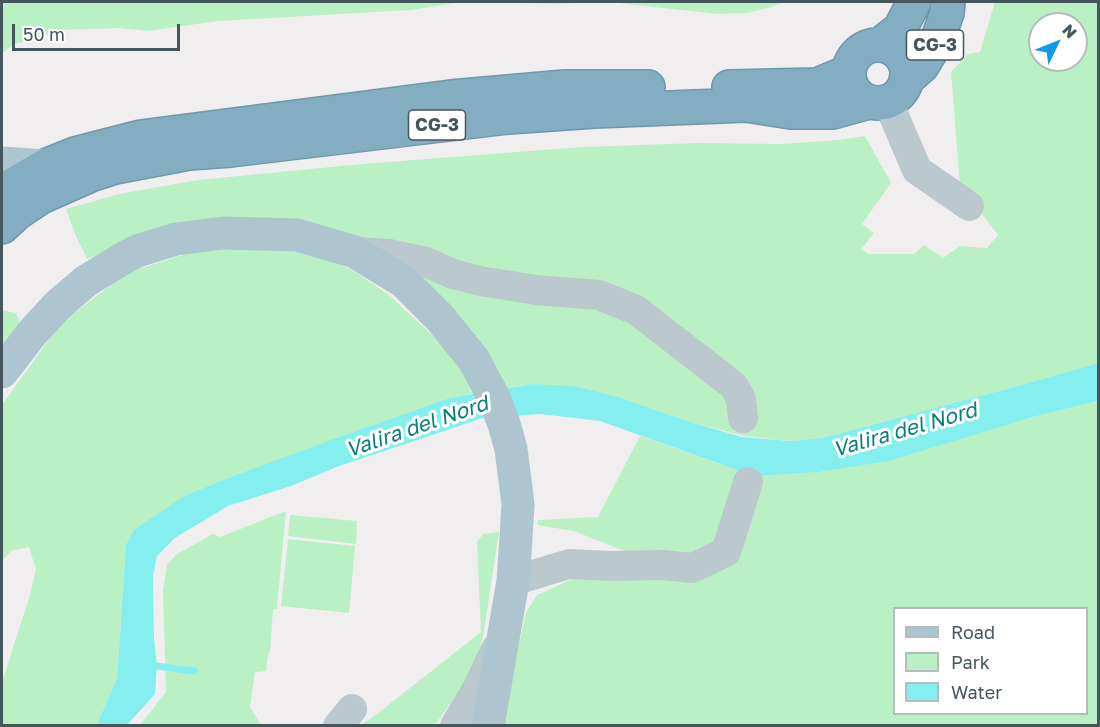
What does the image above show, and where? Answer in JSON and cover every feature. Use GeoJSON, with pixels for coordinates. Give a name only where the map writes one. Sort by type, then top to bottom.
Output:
{"type":"FeatureCollection","features":[{"type":"Feature","properties":{"kind":"highway","name":"CG-3"},"geometry":{"type":"LineString","coordinates":[[881,44],[900,29],[914,2]]}},
{"type":"Feature","properties":{"kind":"highway","name":"CG-3"},"geometry":{"type":"LineString","coordinates":[[2,227],[16,213],[41,197],[93,174],[189,153],[508,117],[595,111],[746,105],[791,112],[833,112],[888,95],[922,66],[937,41],[947,13],[948,2]]}},
{"type":"Feature","properties":{"kind":"highway","name":"CG-3"},"geometry":{"type":"LineString","coordinates":[[2,192],[45,166],[75,154],[141,137],[451,97],[565,87],[817,85],[848,72],[852,58],[858,51],[881,44],[891,47],[902,57],[907,70],[888,95]]}},
{"type":"Feature","properties":{"kind":"highway"},"geometry":{"type":"LineString","coordinates":[[848,72],[849,82],[860,98],[888,95]]}},
{"type":"Feature","properties":{"kind":"main road"},"geometry":{"type":"LineString","coordinates":[[2,163],[45,166]]}},
{"type":"Feature","properties":{"kind":"main road"},"geometry":{"type":"LineString","coordinates":[[2,372],[33,332],[58,305],[86,281],[137,251],[176,239],[233,233],[297,235],[355,252],[404,282],[440,318],[474,360],[494,398],[511,448],[518,504],[514,572],[488,726]]}},
{"type":"Feature","properties":{"kind":"street"},"geometry":{"type":"LineString","coordinates":[[888,95],[917,170],[969,206]]}},
{"type":"Feature","properties":{"kind":"street"},"geometry":{"type":"LineString","coordinates":[[355,252],[389,254],[426,262],[453,274],[480,281],[537,290],[599,295],[636,310],[734,386],[741,399],[742,418]]}},
{"type":"Feature","properties":{"kind":"street"},"geometry":{"type":"LineString","coordinates":[[514,572],[569,564],[663,565],[692,568],[726,552],[748,482]]}},
{"type":"Feature","properties":{"kind":"street"},"geometry":{"type":"LineString","coordinates":[[455,726],[477,689],[504,633]]}},
{"type":"Feature","properties":{"kind":"green space"},"geometry":{"type":"Polygon","coordinates":[[[2,2],[461,2],[411,10],[218,21],[147,31],[118,28],[63,30],[15,44],[2,53],[2,2]]]}},
{"type":"Feature","properties":{"kind":"green space"},"geometry":{"type":"Polygon","coordinates":[[[482,2],[590,2],[559,4],[482,2]]]}},
{"type":"Feature","properties":{"kind":"green space"},"geometry":{"type":"Polygon","coordinates":[[[590,2],[784,2],[747,13],[718,14],[590,2]]]}},
{"type":"Feature","properties":{"kind":"green space"},"geometry":{"type":"Polygon","coordinates":[[[995,2],[1098,2],[1098,363],[822,438],[790,441],[744,436],[687,421],[619,397],[532,384],[507,388],[364,243],[126,243],[87,259],[66,209],[119,194],[198,180],[362,164],[581,147],[698,143],[781,144],[865,136],[891,183],[862,224],[874,233],[861,249],[869,254],[914,254],[924,245],[943,258],[960,246],[987,248],[998,235],[960,186],[951,72],[968,54],[980,52],[995,2]]]}},
{"type":"Feature","properties":{"kind":"green space"},"geometry":{"type":"Polygon","coordinates":[[[252,246],[304,251],[351,269],[389,295],[435,338],[461,368],[472,394],[449,398],[186,495],[126,545],[117,679],[96,726],[2,725],[2,682],[36,569],[29,547],[11,551],[2,561],[2,405],[61,323],[127,273],[191,252],[252,246]]]}},
{"type":"Feature","properties":{"kind":"green space"},"geometry":{"type":"Polygon","coordinates":[[[2,310],[16,313],[20,323],[2,347],[2,310]]]}},
{"type":"Feature","properties":{"kind":"green space"},"geometry":{"type":"Polygon","coordinates":[[[1098,401],[1098,725],[501,726],[526,613],[537,595],[575,578],[653,559],[619,549],[574,531],[537,525],[538,520],[598,517],[640,436],[755,476],[1029,418],[1098,401]]]}},
{"type":"Feature","properties":{"kind":"green space"},"geometry":{"type":"Polygon","coordinates":[[[286,511],[277,609],[273,609],[270,651],[266,671],[255,672],[250,707],[261,725],[140,725],[166,692],[163,590],[167,565],[177,554],[213,534],[220,537],[286,511]]]}},
{"type":"Feature","properties":{"kind":"green space"},"geometry":{"type":"Polygon","coordinates":[[[290,515],[357,521],[356,544],[288,536],[290,515]]]}},
{"type":"Feature","properties":{"kind":"green space"},"geometry":{"type":"Polygon","coordinates":[[[499,532],[483,637],[472,673],[435,725],[359,726],[481,632],[477,542],[483,534],[499,532]]]}},
{"type":"Feature","properties":{"kind":"green space"},"geometry":{"type":"Polygon","coordinates":[[[288,539],[355,546],[349,613],[281,606],[288,539]]]}},
{"type":"Feature","properties":{"kind":"water","name":"Valira del Nord"},"geometry":{"type":"Polygon","coordinates":[[[1098,363],[1098,401],[1029,418],[889,461],[818,472],[754,476],[600,421],[540,414],[483,418],[228,506],[175,538],[157,556],[153,576],[157,666],[155,694],[127,725],[96,726],[117,679],[126,545],[134,530],[186,495],[331,440],[449,398],[532,384],[574,386],[619,397],[742,437],[790,441],[822,438],[1098,363]]]}},
{"type":"Feature","properties":{"kind":"waterway"},"geometry":{"type":"LineString","coordinates":[[149,665],[194,671]]}}]}
